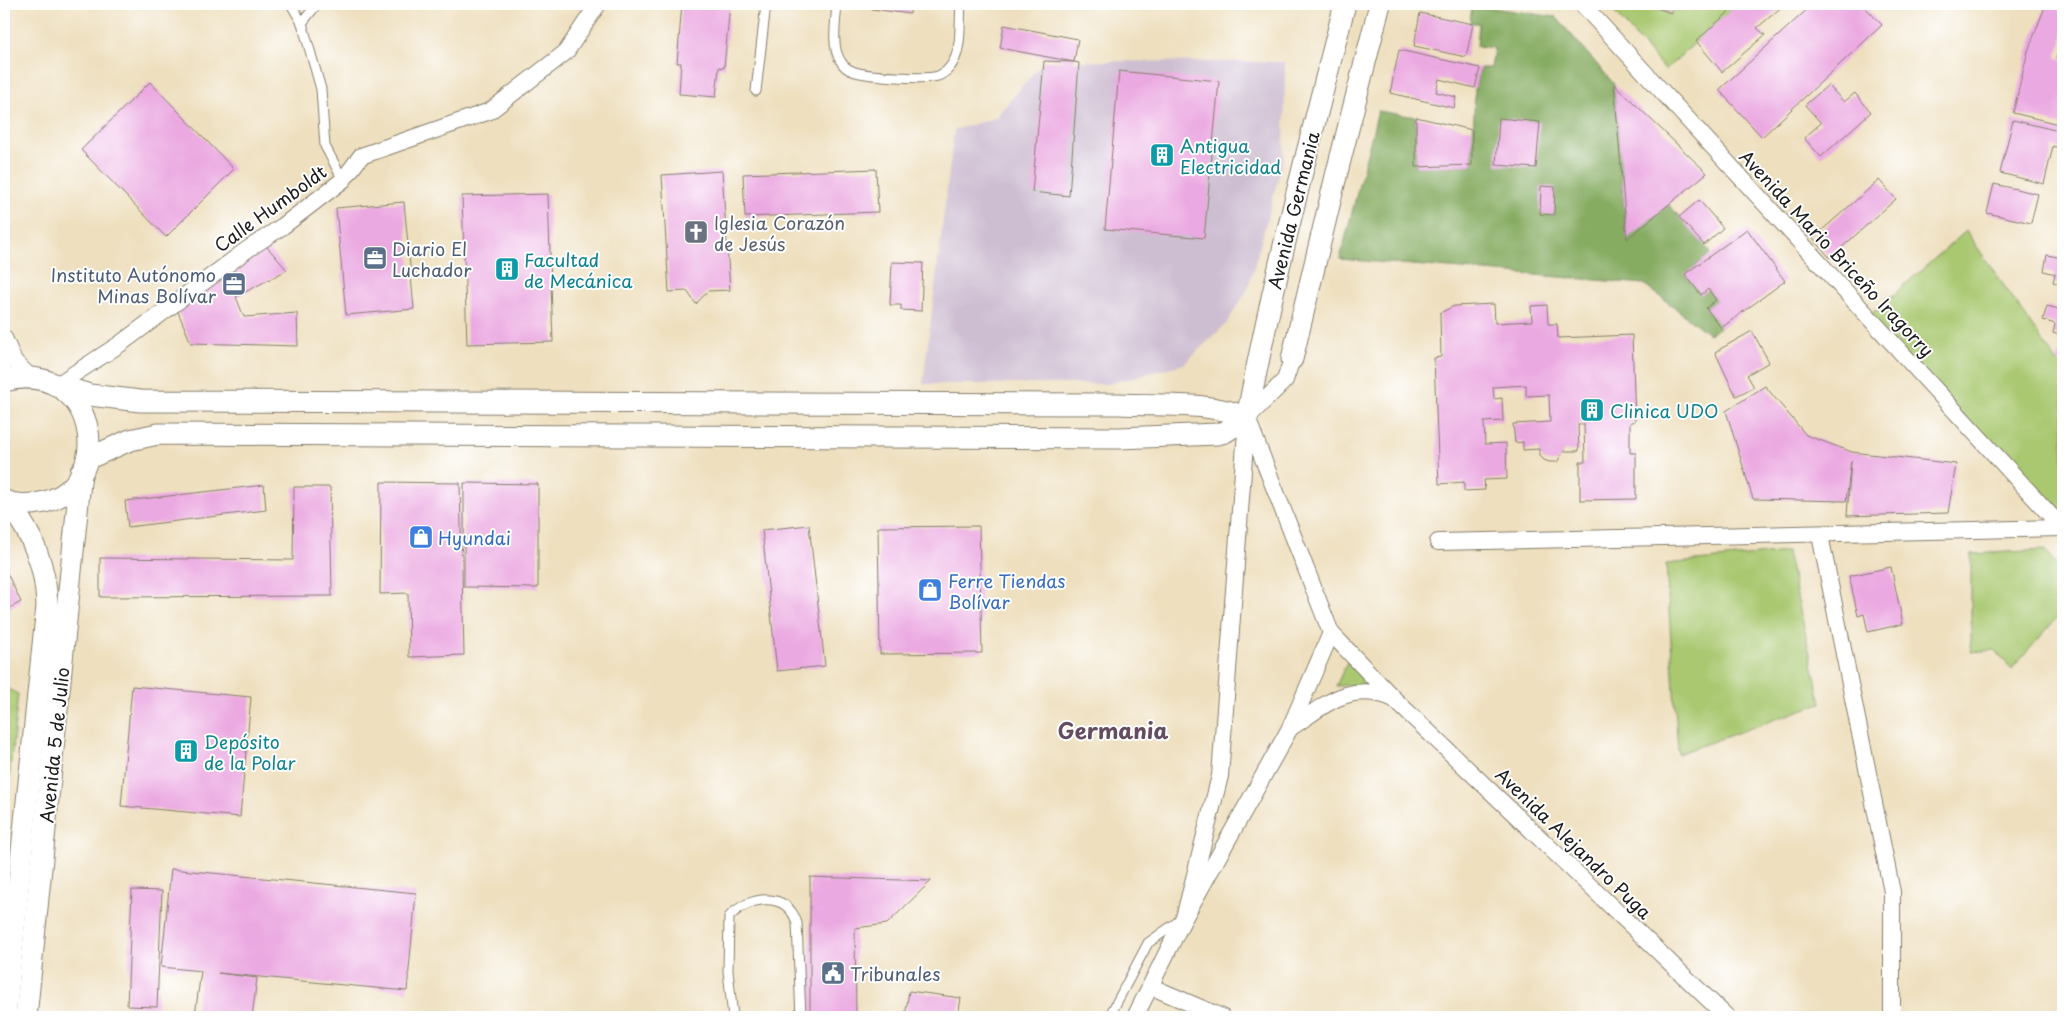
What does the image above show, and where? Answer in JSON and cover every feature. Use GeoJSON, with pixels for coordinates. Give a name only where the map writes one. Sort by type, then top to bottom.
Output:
{"type":"FeatureCollection","features":[{"type":"Feature","properties":{"kind":"street","name":"Calle Humboldt"},"geometry":{"type":"LineString","coordinates":[[57,385],[120,344],[343,180],[361,156],[490,111],[566,52],[598,4]]}},
{"type":"Feature","properties":{"kind":"street","name":"Avenida Germania"},"geometry":{"type":"LineString","coordinates":[[1247,418],[1259,352],[1284,244],[1345,4]]}},
{"type":"Feature","properties":{"kind":"street","name":"Avenida Germania"},"geometry":{"type":"LineString","coordinates":[[1292,360],[1380,4]]}},
{"type":"Feature","properties":{"kind":"street","name":"Avenida Mario Briceño Iragorry"},"geometry":{"type":"LineString","coordinates":[[1582,4],[2063,528]]}},
{"type":"Feature","properties":{"kind":"street"},"geometry":{"type":"LineString","coordinates":[[4,338],[14,361],[30,377]]}},
{"type":"Feature","properties":{"kind":"street"},"geometry":{"type":"LineString","coordinates":[[6,501],[22,505],[50,500],[73,484],[84,466],[130,440],[158,434],[1129,438],[1217,434],[1225,432],[1247,418],[1285,380],[1292,360]]}},
{"type":"Feature","properties":{"kind":"street"},"geometry":{"type":"LineString","coordinates":[[4,381],[30,377],[90,394],[140,401],[1120,404],[1218,408],[1235,412],[1247,418],[1331,633],[1290,728],[1184,918],[1152,987],[1135,1017]]}},
{"type":"Feature","properties":{"kind":"street","name":"Avenida 5 de Julio"},"geometry":{"type":"LineString","coordinates":[[26,1017],[88,430],[84,417],[68,394],[57,385]]}},
{"type":"Feature","properties":{"kind":"street"},"geometry":{"type":"LineString","coordinates":[[1184,918],[1220,776],[1247,418]]}},
{"type":"Feature","properties":{"kind":"street","name":"Avenida 5 de Julio"},"geometry":{"type":"LineString","coordinates":[[5,1017],[47,606],[44,578],[36,547],[27,530],[6,501]]}},
{"type":"Feature","properties":{"kind":"street"},"geometry":{"type":"LineString","coordinates":[[1438,542],[1820,535],[2063,528]]}},
{"type":"Feature","properties":{"kind":"street"},"geometry":{"type":"LineString","coordinates":[[1820,535],[1892,892],[1892,1017]]}},
{"type":"Feature","properties":{"kind":"street","name":"Avenida Alejandro Puga"},"geometry":{"type":"LineString","coordinates":[[1331,633],[1394,699],[1727,1017]]}},
{"type":"Feature","properties":{"kind":"street"},"geometry":{"type":"LineString","coordinates":[[1290,728],[1332,701],[1352,692],[1376,692],[1394,699]]}},
{"type":"Feature","properties":{"kind":"street"},"geometry":{"type":"LineString","coordinates":[[1152,987],[1222,1017]]}},
{"type":"Feature","properties":{"kind":"lane"},"geometry":{"type":"LineString","coordinates":[[291,4],[302,23],[321,89],[325,146],[343,180]]}},
{"type":"Feature","properties":{"kind":"lane"},"geometry":{"type":"LineString","coordinates":[[302,23],[317,4]]}},
{"type":"Feature","properties":{"kind":"lane"},"geometry":{"type":"LineString","coordinates":[[756,91],[766,4]]}},
{"type":"Feature","properties":{"kind":"lane"},"geometry":{"type":"LineString","coordinates":[[837,4],[835,40],[838,59],[844,66],[856,72],[918,78],[937,76],[944,73],[953,63],[957,55],[961,4]]}},
{"type":"Feature","properties":{"kind":"lane"},"geometry":{"type":"LineString","coordinates":[[733,1017],[728,971],[729,917],[747,902],[760,900],[775,901],[788,906],[797,922],[801,1017]]}},
{"type":"Feature","properties":{"kind":"lane"},"geometry":{"type":"LineString","coordinates":[[1109,1017],[1148,943],[1184,918]]}},
{"type":"Feature","properties":{"kind":"shaded area"},"geometry":{"type":"Polygon","coordinates":[[[1044,61],[1285,62],[1284,157],[1248,289],[1226,324],[1184,364],[1108,384],[923,384],[954,130],[995,118],[1044,61]]]}},
{"type":"Feature","properties":{"kind":"green space"},"geometry":{"type":"Polygon","coordinates":[[[1607,4],[1646,4],[1671,13],[1675,4],[1738,4],[1665,70],[1607,4]]]}},
{"type":"Feature","properties":{"kind":"green space"},"geometry":{"type":"Polygon","coordinates":[[[1472,5],[1556,17],[1614,84],[1627,238],[1669,205],[1711,253],[1685,275],[1701,295],[1708,289],[1716,300],[1706,308],[1723,325],[1709,334],[1644,284],[1340,259],[1378,111],[1416,117],[1416,167],[1472,165],[1475,88],[1480,68],[1491,68],[1494,48],[1477,46],[1479,23],[1470,23],[1472,5]]]}},
{"type":"Feature","properties":{"kind":"green space"},"geometry":{"type":"Polygon","coordinates":[[[1966,231],[2057,362],[2063,363],[2063,518],[1868,317],[1966,231]]]}},
{"type":"Feature","properties":{"kind":"green space"},"geometry":{"type":"Polygon","coordinates":[[[2045,550],[2063,573],[2063,611],[2012,669],[1994,650],[1971,652],[1971,554],[2045,550]]]}},
{"type":"Feature","properties":{"kind":"green space"},"geometry":{"type":"Polygon","coordinates":[[[1787,552],[1821,703],[1678,754],[1666,564],[1787,552]]]}},
{"type":"Feature","properties":{"kind":"green space"},"geometry":{"type":"Polygon","coordinates":[[[1348,660],[1368,684],[1336,686],[1348,660]]]}},
{"type":"Feature","properties":{"kind":"green space"},"geometry":{"type":"Polygon","coordinates":[[[4,687],[18,694],[4,828],[4,687]]]}},
{"type":"Feature","properties":{"kind":"building"},"geometry":{"type":"Polygon","coordinates":[[[682,4],[730,4],[724,68],[719,67],[716,97],[679,94],[681,63],[677,63],[682,4]]]}},
{"type":"Feature","properties":{"kind":"building"},"geometry":{"type":"Polygon","coordinates":[[[873,4],[911,4],[910,14],[872,9],[873,4]]]}},
{"type":"Feature","properties":{"kind":"building"},"geometry":{"type":"Polygon","coordinates":[[[1646,4],[1675,4],[1671,13],[1646,4]]]}},
{"type":"Feature","properties":{"kind":"building"},"geometry":{"type":"Polygon","coordinates":[[[1738,4],[1785,4],[1757,28],[1765,35],[1722,72],[1696,41],[1738,4]]]}},
{"type":"Feature","properties":{"kind":"building"},"geometry":{"type":"Polygon","coordinates":[[[1813,4],[1862,4],[1882,25],[1762,137],[1719,90],[1813,4]]]}},
{"type":"Feature","properties":{"kind":"building"},"geometry":{"type":"Polygon","coordinates":[[[2046,4],[2063,4],[2063,37],[2056,58],[2063,59],[2063,125],[2013,113],[2028,51],[2046,4]]]}},
{"type":"Feature","properties":{"kind":"building"},"geometry":{"type":"Polygon","coordinates":[[[1420,13],[1473,24],[1466,57],[1414,46],[1420,13]]]}},
{"type":"Feature","properties":{"kind":"building"},"geometry":{"type":"Polygon","coordinates":[[[1004,25],[1078,39],[1074,62],[1000,48],[1004,25]]]}},
{"type":"Feature","properties":{"kind":"building"},"geometry":{"type":"Polygon","coordinates":[[[1399,50],[1480,68],[1475,88],[1439,79],[1436,92],[1456,97],[1454,108],[1390,93],[1399,50]]]}},
{"type":"Feature","properties":{"kind":"building"},"geometry":{"type":"Polygon","coordinates":[[[1044,61],[1079,63],[1069,196],[1032,192],[1044,61]]]}},
{"type":"Feature","properties":{"kind":"building","name":"Antigua Electricidad"},"geometry":{"type":"Polygon","coordinates":[[[1119,71],[1219,81],[1204,238],[1105,229],[1119,71]]]}},
{"type":"Feature","properties":{"kind":"building"},"geometry":{"type":"Polygon","coordinates":[[[150,82],[234,169],[166,237],[81,150],[150,82]]]}},
{"type":"Feature","properties":{"kind":"building"},"geometry":{"type":"Polygon","coordinates":[[[1614,84],[1707,173],[1627,239],[1614,84]]]}},
{"type":"Feature","properties":{"kind":"building"},"geometry":{"type":"Polygon","coordinates":[[[1828,85],[1844,102],[1855,93],[1871,112],[1821,157],[1804,138],[1821,123],[1805,105],[1828,85]]]}},
{"type":"Feature","properties":{"kind":"building"},"geometry":{"type":"Polygon","coordinates":[[[1416,117],[1472,130],[1472,165],[1416,167],[1416,117]]]}},
{"type":"Feature","properties":{"kind":"building"},"geometry":{"type":"Polygon","coordinates":[[[1499,118],[1540,122],[1536,168],[1496,165],[1499,118]]]}},
{"type":"Feature","properties":{"kind":"building"},"geometry":{"type":"Polygon","coordinates":[[[2013,120],[2063,132],[2063,149],[2053,146],[2044,184],[2000,173],[2013,120]]]}},
{"type":"Feature","properties":{"kind":"building"},"geometry":{"type":"Polygon","coordinates":[[[876,169],[878,212],[745,217],[743,174],[876,169]]]}},
{"type":"Feature","properties":{"kind":"building","name":"Iglesia Corazón de Jesús"},"geometry":{"type":"Polygon","coordinates":[[[722,171],[730,290],[708,291],[696,304],[687,291],[669,292],[662,175],[722,171]]]}},
{"type":"Feature","properties":{"kind":"building"},"geometry":{"type":"Polygon","coordinates":[[[1879,180],[1896,199],[1830,258],[1813,238],[1879,180]]]}},
{"type":"Feature","properties":{"kind":"building"},"geometry":{"type":"Polygon","coordinates":[[[1994,184],[2038,194],[2031,223],[1987,213],[1994,184]]]}},
{"type":"Feature","properties":{"kind":"building"},"geometry":{"type":"Polygon","coordinates":[[[1541,186],[1555,187],[1554,215],[1540,214],[1541,186]]]}},
{"type":"Feature","properties":{"kind":"building","name":"Facultad de Mecánica"},"geometry":{"type":"Polygon","coordinates":[[[548,194],[553,342],[467,344],[462,196],[548,194]]]}},
{"type":"Feature","properties":{"kind":"building"},"geometry":{"type":"Polygon","coordinates":[[[1699,200],[1723,228],[1704,245],[1679,217],[1699,200]]]}},
{"type":"Feature","properties":{"kind":"building","name":"Diario El Luchador"},"geometry":{"type":"Polygon","coordinates":[[[404,202],[414,309],[346,315],[336,208],[404,202]]]}},
{"type":"Feature","properties":{"kind":"building"},"geometry":{"type":"Polygon","coordinates":[[[1747,229],[1785,281],[1721,328],[1706,308],[1716,300],[1708,289],[1701,295],[1685,274],[1747,229]]]}},
{"type":"Feature","properties":{"kind":"building","name":"Instituto Autónomo Minas Bolívar"},"geometry":{"type":"Polygon","coordinates":[[[262,241],[287,270],[236,297],[244,317],[297,313],[298,346],[191,343],[176,307],[262,241]]]}},
{"type":"Feature","properties":{"kind":"building"},"geometry":{"type":"Polygon","coordinates":[[[2047,255],[2063,258],[2063,285],[2053,282],[2055,274],[2044,271],[2047,255]]]}},
{"type":"Feature","properties":{"kind":"building"},"geometry":{"type":"Polygon","coordinates":[[[892,262],[923,263],[921,311],[901,310],[901,305],[890,305],[892,262]]]}},
{"type":"Feature","properties":{"kind":"building","name":"Clinica UDO"},"geometry":{"type":"Polygon","coordinates":[[[1494,304],[1495,323],[1532,321],[1531,306],[1547,305],[1548,324],[1557,324],[1558,338],[1632,335],[1635,421],[1630,423],[1630,453],[1636,453],[1636,499],[1580,500],[1580,462],[1585,462],[1584,424],[1578,424],[1579,451],[1564,451],[1557,462],[1544,460],[1539,455],[1539,449],[1523,450],[1523,442],[1515,443],[1513,424],[1550,422],[1549,395],[1526,396],[1526,385],[1493,387],[1494,399],[1502,398],[1503,421],[1484,422],[1485,444],[1506,443],[1507,479],[1484,480],[1485,490],[1464,491],[1464,482],[1439,484],[1434,358],[1441,357],[1440,313],[1454,306],[1494,304]]]}},
{"type":"Feature","properties":{"kind":"building"},"geometry":{"type":"Polygon","coordinates":[[[2047,306],[2063,310],[2063,336],[2053,333],[2055,324],[2043,320],[2047,306]]]}},
{"type":"Feature","properties":{"kind":"building"},"geometry":{"type":"Polygon","coordinates":[[[1752,331],[1769,362],[1747,375],[1754,387],[1736,396],[1715,352],[1752,331]]]}},
{"type":"Feature","properties":{"kind":"building"},"geometry":{"type":"Polygon","coordinates":[[[2063,341],[2063,364],[2057,362],[2063,341]]]}},
{"type":"Feature","properties":{"kind":"building"},"geometry":{"type":"Polygon","coordinates":[[[1765,386],[1806,435],[1852,452],[1956,464],[1948,513],[1847,516],[1851,461],[1846,501],[1753,499],[1726,411],[1765,386]]]}},
{"type":"Feature","properties":{"kind":"building","name":"Hyundai"},"geometry":{"type":"Polygon","coordinates":[[[381,482],[460,483],[464,655],[409,657],[408,593],[380,594],[381,482]]]}},
{"type":"Feature","properties":{"kind":"building"},"geometry":{"type":"Polygon","coordinates":[[[464,483],[538,484],[538,588],[464,587],[464,483]]]}},
{"type":"Feature","properties":{"kind":"building"},"geometry":{"type":"Polygon","coordinates":[[[264,485],[266,510],[128,527],[125,501],[264,485]]]}},
{"type":"Feature","properties":{"kind":"building"},"geometry":{"type":"Polygon","coordinates":[[[294,487],[330,487],[332,596],[100,597],[100,558],[293,560],[294,487]]]}},
{"type":"Feature","properties":{"kind":"building"},"geometry":{"type":"Polygon","coordinates":[[[809,525],[825,666],[777,671],[762,530],[809,525]]]}},
{"type":"Feature","properties":{"kind":"building","name":"Ferre Tiendas Bolívar"},"geometry":{"type":"Polygon","coordinates":[[[979,526],[982,653],[880,654],[878,527],[979,526]]]}},
{"type":"Feature","properties":{"kind":"building"},"geometry":{"type":"Polygon","coordinates":[[[4,567],[21,602],[4,611],[4,567]]]}},
{"type":"Feature","properties":{"kind":"building"},"geometry":{"type":"Polygon","coordinates":[[[1891,567],[1903,624],[1868,632],[1864,614],[1858,616],[1849,576],[1891,567]]]}},
{"type":"Feature","properties":{"kind":"building","name":"Depósito de la Polar"},"geometry":{"type":"Polygon","coordinates":[[[132,686],[251,697],[240,817],[121,806],[132,686]]]}},
{"type":"Feature","properties":{"kind":"building"},"geometry":{"type":"Polygon","coordinates":[[[171,869],[416,893],[407,991],[218,973],[257,978],[252,1017],[195,1015],[201,971],[161,967],[171,869]]]}},
{"type":"Feature","properties":{"kind":"building","name":"Tribunales"},"geometry":{"type":"Polygon","coordinates":[[[810,877],[931,881],[887,924],[855,928],[856,1017],[810,1017],[810,877]]]}},
{"type":"Feature","properties":{"kind":"building"},"geometry":{"type":"Polygon","coordinates":[[[132,890],[162,891],[157,1007],[127,1006],[132,890]]]}},
{"type":"Feature","properties":{"kind":"building"},"geometry":{"type":"Polygon","coordinates":[[[909,991],[961,998],[958,1017],[905,1017],[909,991]]]}},
{"type":"Feature","properties":{"kind":"place","name":"Antigua Electricidad"},"geometry":{"type":"Point","coordinates":[1162,155]}},
{"type":"Feature","properties":{"kind":"place","name":"Iglesia Corazón de Jesús"},"geometry":{"type":"Point","coordinates":[696,232]}},
{"type":"Feature","properties":{"kind":"place","name":"Diario El Luchador"},"geometry":{"type":"Point","coordinates":[375,258]}},
{"type":"Feature","properties":{"kind":"place","name":"Facultad de Mecánica"},"geometry":{"type":"Point","coordinates":[507,269]}},
{"type":"Feature","properties":{"kind":"place","name":"Instituto Autónomo Minas Bolívar"},"geometry":{"type":"Point","coordinates":[234,284]}},
{"type":"Feature","properties":{"kind":"place","name":"Clinica UDO"},"geometry":{"type":"Point","coordinates":[1592,410]}},
{"type":"Feature","properties":{"kind":"place","name":"Hyundai"},"geometry":{"type":"Point","coordinates":[421,537]}},
{"type":"Feature","properties":{"kind":"place","name":"Ferre Tiendas Bolívar"},"geometry":{"type":"Point","coordinates":[930,590]}},
{"type":"Feature","properties":{"kind":"place","name":"Depósito de la Polar"},"geometry":{"type":"Point","coordinates":[186,751]}},
{"type":"Feature","properties":{"kind":"place","name":"Tribunales"},"geometry":{"type":"Point","coordinates":[833,973]}},
{"type":"Feature","properties":{"kind":"district","name":"Germania"},"geometry":{"type":"Point","coordinates":[1113,729]}}]}
